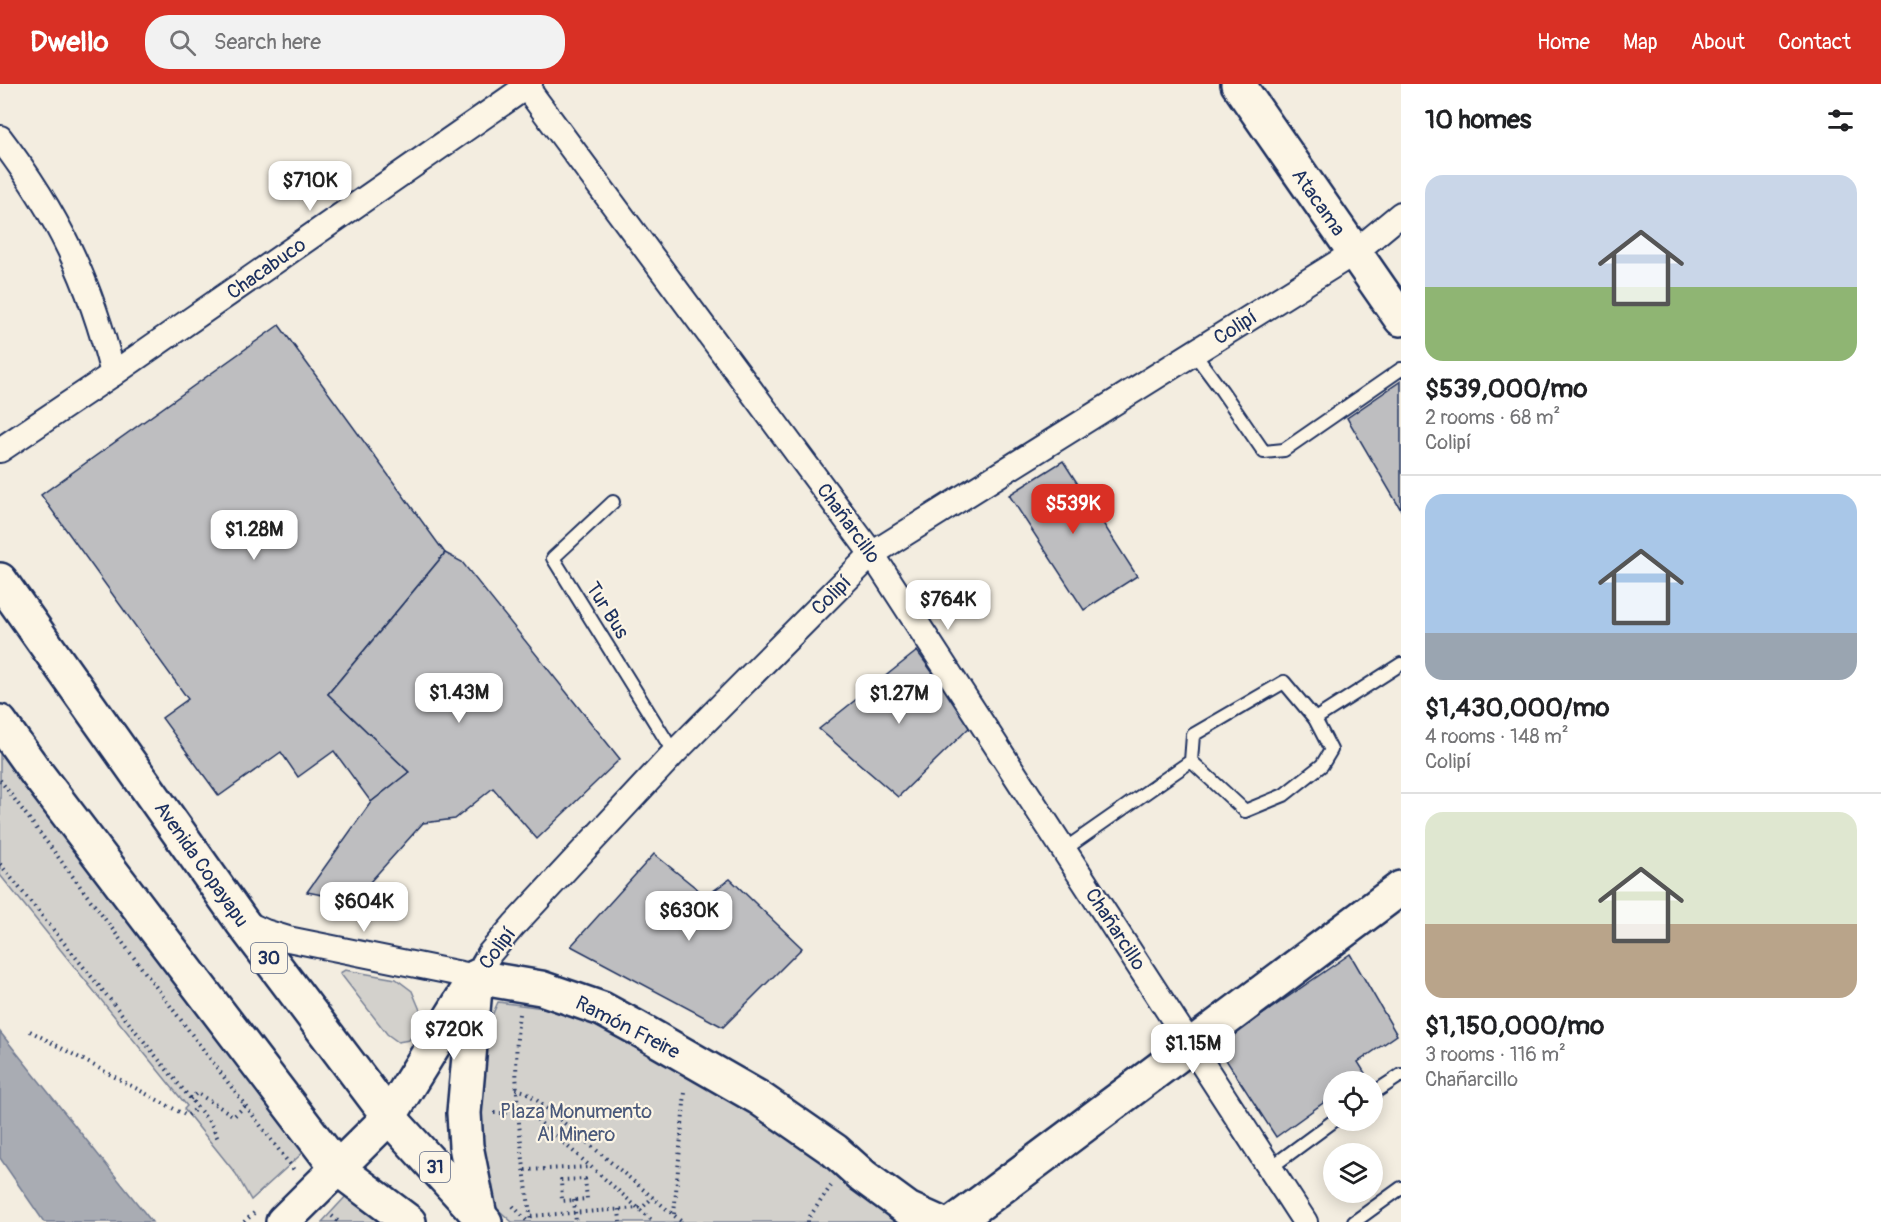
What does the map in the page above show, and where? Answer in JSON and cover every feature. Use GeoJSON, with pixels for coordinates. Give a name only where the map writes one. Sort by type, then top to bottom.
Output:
{"type":"FeatureCollection","features":[{"type":"Feature","properties":{"kind":"main road","name":"Atacama"},"geometry":{"type":"LineString","coordinates":[[1238,84],[1401,319]]}},
{"type":"Feature","properties":{"kind":"main road","name":"Avenida Copayapu"},"geometry":{"type":"LineString","coordinates":[[0,580],[242,922],[389,1117],[483,1220]]}},
{"type":"Feature","properties":{"kind":"main road"},"geometry":{"type":"LineString","coordinates":[[0,722],[337,1168],[409,1222]]}},
{"type":"Feature","properties":{"kind":"main road"},"geometry":{"type":"LineString","coordinates":[[955,1222],[1401,888]]}},
{"type":"Feature","properties":{"kind":"main road"},"geometry":{"type":"LineString","coordinates":[[476,977],[464,1113],[466,1146],[483,1220]]}},
{"type":"Feature","properties":{"kind":"main road","name":"Colipí"},"geometry":{"type":"LineString","coordinates":[[268,1218],[337,1168],[389,1117],[476,977]]}},
{"type":"Feature","properties":{"kind":"main road","name":"Ramón Freire"},"geometry":{"type":"LineString","coordinates":[[476,977],[541,988],[602,1009],[759,1098],[834,1150],[863,1176],[908,1209],[937,1222]]}},
{"type":"Feature","properties":{"kind":"street","name":"Chacabuco"},"geometry":{"type":"LineString","coordinates":[[0,450],[113,374],[527,85]]}},
{"type":"Feature","properties":{"kind":"street","name":"Chañarcillo"},"geometry":{"type":"LineString","coordinates":[[527,85],[872,554],[1305,1222]]}},
{"type":"Feature","properties":{"kind":"street"},"geometry":{"type":"LineString","coordinates":[[0,138],[42,197],[69,247],[87,288],[113,374]]}},
{"type":"Feature","properties":{"kind":"street","name":"Colipí"},"geometry":{"type":"LineString","coordinates":[[476,977],[490,953],[513,925],[674,753],[872,554],[1355,252],[1401,214]]}},
{"type":"Feature","properties":{"kind":"street","name":"Ramón Freire"},"geometry":{"type":"LineString","coordinates":[[242,922],[288,939],[476,977]]}},
{"type":"Feature","properties":{"kind":"lane"},"geometry":{"type":"LineString","coordinates":[[1193,352],[1264,452],[1284,450],[1401,369]]}},
{"type":"Feature","properties":{"kind":"lane","name":"Tur Bus"},"geometry":{"type":"LineString","coordinates":[[613,502],[553,558],[674,753]]}},
{"type":"Feature","properties":{"kind":"lane"},"geometry":{"type":"LineString","coordinates":[[1315,719],[1401,664]]}},
{"type":"Feature","properties":{"kind":"lane"},"geometry":{"type":"LineString","coordinates":[[1284,682],[1315,719],[1331,750],[1322,765],[1284,795],[1245,811],[1191,761],[1193,735],[1284,682]]}},
{"type":"Feature","properties":{"kind":"lane"},"geometry":{"type":"LineString","coordinates":[[1065,849],[1191,761]]}},
{"type":"Feature","properties":{"kind":"lane"},"geometry":{"type":"LineString","coordinates":[[1383,1087],[1401,1075]]}},
{"type":"Feature","properties":{"kind":"lane"},"geometry":{"type":"LineString","coordinates":[[1270,1168],[1323,1129]]}},
{"type":"Feature","properties":{"kind":"lane"},"geometry":{"type":"LineString","coordinates":[[1354,1222],[1401,1188]]}},
{"type":"Feature","properties":{"kind":"path"},"geometry":{"type":"LineString","coordinates":[[0,780],[295,1171]]}},
{"type":"Feature","properties":{"kind":"path"},"geometry":{"type":"LineString","coordinates":[[0,864],[210,1124],[218,1139]]}},
{"type":"Feature","properties":{"kind":"path"},"geometry":{"type":"LineString","coordinates":[[510,1012],[530,1015]]}},
{"type":"Feature","properties":{"kind":"path"},"geometry":{"type":"LineString","coordinates":[[519,1014],[516,1044],[517,1109],[531,1222]]}},
{"type":"Feature","properties":{"kind":"path"},"geometry":{"type":"LineString","coordinates":[[30,1030],[187,1116],[197,1108]]}},
{"type":"Feature","properties":{"kind":"path"},"geometry":{"type":"LineString","coordinates":[[676,1087],[695,1098]]}},
{"type":"Feature","properties":{"kind":"path"},"geometry":{"type":"LineString","coordinates":[[516,1089],[526,1092],[539,1102],[682,1222]]}},
{"type":"Feature","properties":{"kind":"path"},"geometry":{"type":"LineString","coordinates":[[674,1214],[685,1092]]}},
{"type":"Feature","properties":{"kind":"path"},"geometry":{"type":"LineString","coordinates":[[190,1099],[196,1093],[234,1116],[245,1106]]}},
{"type":"Feature","properties":{"kind":"path"},"geometry":{"type":"LineString","coordinates":[[517,1109],[523,1108],[527,1111],[654,1222]]}},
{"type":"Feature","properties":{"kind":"path"},"geometry":{"type":"LineString","coordinates":[[525,1170],[591,1167]]}},
{"type":"Feature","properties":{"kind":"path"},"geometry":{"type":"LineString","coordinates":[[571,1168],[572,1179]]}},
{"type":"Feature","properties":{"kind":"path"},"geometry":{"type":"LineString","coordinates":[[572,1179],[585,1179],[587,1199],[562,1201],[561,1180],[572,1179]]}},
{"type":"Feature","properties":{"kind":"path"},"geometry":{"type":"LineString","coordinates":[[808,1222],[807,1220],[831,1187],[831,1179]]}},
{"type":"Feature","properties":{"kind":"path"},"geometry":{"type":"LineString","coordinates":[[531,1216],[638,1208],[644,1206],[653,1197]]}},
{"type":"Feature","properties":{"kind":"path"},"geometry":{"type":"LineString","coordinates":[[574,1200],[576,1222]]}},
{"type":"Feature","properties":{"kind":"path"},"geometry":{"type":"LineString","coordinates":[[619,1209],[620,1222]]}},
{"type":"Feature","properties":{"kind":"path"},"geometry":{"type":"LineString","coordinates":[[244,1222],[268,1218]]}},
{"type":"Feature","properties":{"kind":"green space"},"geometry":{"type":"Polygon","coordinates":[[[0,743],[307,1149],[251,1200],[236,1174],[184,1109],[187,1106],[0,875],[0,743]]]}},
{"type":"Feature","properties":{"kind":"green space"},"geometry":{"type":"Polygon","coordinates":[[[345,970],[396,979],[412,991],[420,1010],[418,1030],[409,1040],[398,1042],[387,1034],[340,973],[345,970]]]}},
{"type":"Feature","properties":{"kind":"green space","name":"Plaza Monumento Al Minero"},"geometry":{"type":"Polygon","coordinates":[[[498,1002],[567,1011],[666,1054],[806,1133],[905,1222],[512,1222],[493,1205],[476,1148],[482,1038],[498,1002]]]}},
{"type":"Feature","properties":{"kind":"green space"},"geometry":{"type":"Polygon","coordinates":[[[349,1193],[386,1222],[322,1222],[349,1193]]]}},
{"type":"Feature","properties":{"kind":"shaded area"},"geometry":{"type":"Polygon","coordinates":[[[0,1032],[152,1222],[44,1222],[0,1158],[0,1032]]]}},
{"type":"Feature","properties":{"kind":"building"},"geometry":{"type":"Polygon","coordinates":[[[279,325],[445,553],[328,694],[409,772],[371,802],[334,751],[298,777],[281,752],[219,796],[162,718],[188,699],[41,495],[279,325]]]}},
{"type":"Feature","properties":{"kind":"building"},"geometry":{"type":"Polygon","coordinates":[[[1401,381],[1401,510],[1347,418],[1401,381]]]}},
{"type":"Feature","properties":{"kind":"building"},"geometry":{"type":"Polygon","coordinates":[[[1063,461],[1137,576],[1084,610],[1009,495],[1063,461]]]}},
{"type":"Feature","properties":{"kind":"building"},"geometry":{"type":"Polygon","coordinates":[[[445,553],[462,562],[620,759],[537,839],[493,788],[455,819],[423,823],[353,901],[307,892],[371,802],[409,772],[328,694],[445,553]]]}},
{"type":"Feature","properties":{"kind":"building"},"geometry":{"type":"Polygon","coordinates":[[[917,651],[971,726],[898,797],[819,729],[917,651]]]}},
{"type":"Feature","properties":{"kind":"building"},"geometry":{"type":"Polygon","coordinates":[[[654,854],[706,896],[730,879],[802,948],[723,1027],[571,946],[654,854]]]}},
{"type":"Feature","properties":{"kind":"building"},"geometry":{"type":"Polygon","coordinates":[[[1350,954],[1397,1035],[1358,1062],[1364,1071],[1323,1071],[1323,1103],[1276,1137],[1217,1046],[1350,954]]]}}]}
